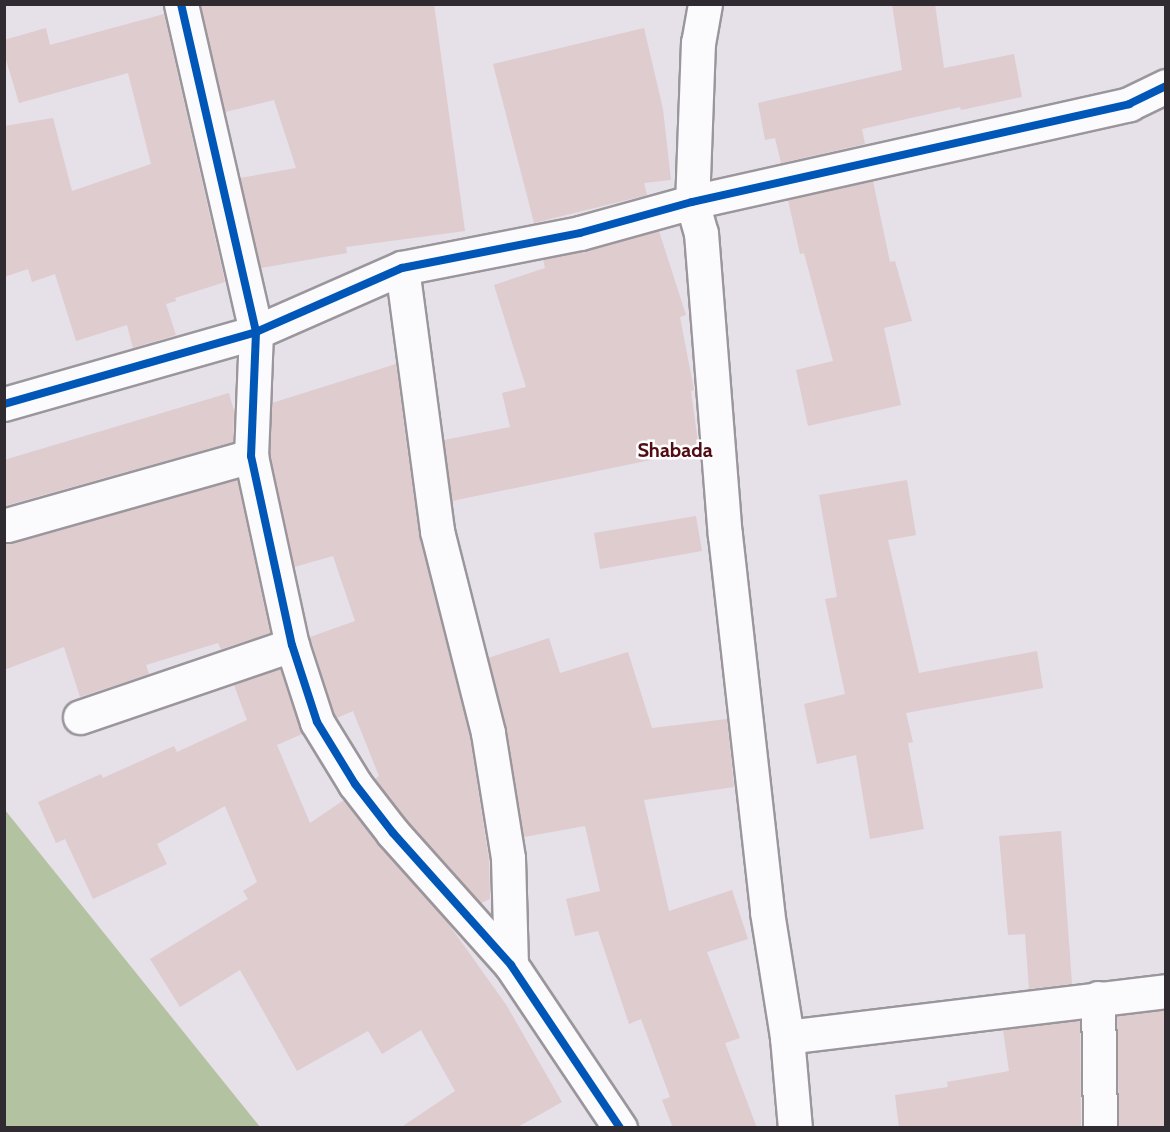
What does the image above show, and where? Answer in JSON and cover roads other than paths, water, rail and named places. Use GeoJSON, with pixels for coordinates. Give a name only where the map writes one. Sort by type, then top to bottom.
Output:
{"type":"FeatureCollection","features":[{"type":"Feature","properties":{"kind":"street"},"geometry":{"type":"LineString","coordinates":[[181,4],[256,332],[251,456],[292,645],[317,723],[354,784],[510,965],[620,1128]]}},
{"type":"Feature","properties":{"kind":"street"},"geometry":{"type":"LineString","coordinates":[[705,4],[699,42],[692,201],[701,234],[725,535],[764,888],[787,1037],[795,1128]]}},
{"type":"Feature","properties":{"kind":"street"},"geometry":{"type":"LineString","coordinates":[[4,404],[256,332],[402,268],[580,233],[692,201],[1129,104],[1166,86]]}},
{"type":"Feature","properties":{"kind":"street"},"geometry":{"type":"LineString","coordinates":[[402,268],[437,531],[488,733],[508,858],[510,965]]}},
{"type":"Feature","properties":{"kind":"street"},"geometry":{"type":"LineString","coordinates":[[8,525],[251,456]]}},
{"type":"Feature","properties":{"kind":"street"},"geometry":{"type":"LineString","coordinates":[[80,717],[292,645]]}},
{"type":"Feature","properties":{"kind":"street"},"geometry":{"type":"LineString","coordinates":[[787,1037],[1166,991]]}},
{"type":"Feature","properties":{"kind":"street"},"geometry":{"type":"LineString","coordinates":[[1098,998],[1100,1128]]}},
{"type":"Feature","properties":{"kind":"district","name":"Shabada"},"geometry":{"type":"Point","coordinates":[675,450]}}]}
